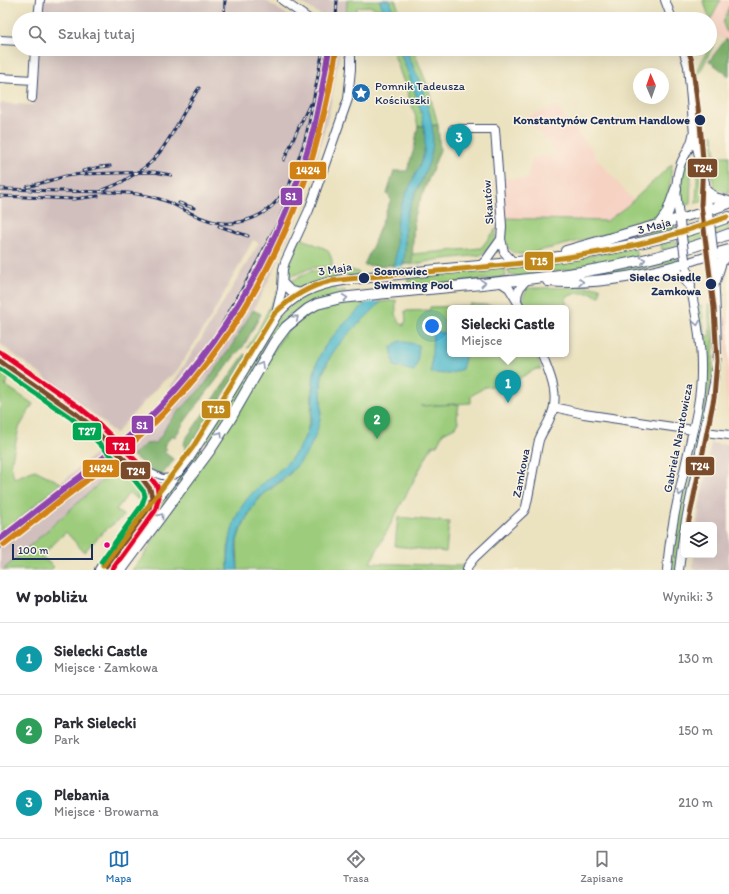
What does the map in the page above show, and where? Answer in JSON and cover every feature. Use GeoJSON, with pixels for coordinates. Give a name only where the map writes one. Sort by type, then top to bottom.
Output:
{"type":"FeatureCollection","features":[{"type":"Feature","properties":{"kind":"main road"},"geometry":{"type":"LineString","coordinates":[[659,225],[667,214],[676,189]]}},
{"type":"Feature","properties":{"kind":"main road"},"geometry":{"type":"LineString","coordinates":[[707,192],[715,198],[729,202]]}},
{"type":"Feature","properties":{"kind":"main road"},"geometry":{"type":"LineString","coordinates":[[709,212],[729,202]]}},
{"type":"Feature","properties":{"kind":"main road","name":"3 Maja"},"geometry":{"type":"LineString","coordinates":[[100,570],[108,557],[173,478],[209,427],[276,315],[283,306],[301,292],[332,282],[376,276],[533,261],[602,251],[672,235],[729,217]]}},
{"type":"Feature","properties":{"kind":"main road"},"geometry":{"type":"LineString","coordinates":[[533,261],[659,225],[680,221]]}},
{"type":"Feature","properties":{"kind":"main road"},"geometry":{"type":"LineString","coordinates":[[121,570],[214,444],[274,343],[286,327],[300,314],[317,304],[341,298],[363,295],[500,282],[597,270],[637,262],[681,250],[729,234]]}},
{"type":"Feature","properties":{"kind":"main road"},"geometry":{"type":"LineString","coordinates":[[714,252],[729,250]]}},
{"type":"Feature","properties":{"kind":"main road"},"geometry":{"type":"LineString","coordinates":[[715,281],[721,262],[729,254]]}},
{"type":"Feature","properties":{"kind":"main road"},"geometry":{"type":"LineString","coordinates":[[533,261],[540,267],[533,278]]}},
{"type":"Feature","properties":{"kind":"main road"},"geometry":{"type":"LineString","coordinates":[[533,278],[560,282],[588,282],[606,280],[663,269],[685,261]]}},
{"type":"Feature","properties":{"kind":"main road"},"geometry":{"type":"LineString","coordinates":[[663,269],[672,270],[678,273],[686,279],[690,285]]}},
{"type":"Feature","properties":{"kind":"street"},"geometry":{"type":"LineString","coordinates":[[39,12],[40,0]]}},
{"type":"Feature","properties":{"kind":"street"},"geometry":{"type":"LineString","coordinates":[[282,0],[299,12]]}},
{"type":"Feature","properties":{"kind":"street"},"geometry":{"type":"LineString","coordinates":[[665,0],[669,12]]}},
{"type":"Feature","properties":{"kind":"street"},"geometry":{"type":"LineString","coordinates":[[0,40],[12,41]]}},
{"type":"Feature","properties":{"kind":"street"},"geometry":{"type":"LineString","coordinates":[[32,98],[35,56]]}},
{"type":"Feature","properties":{"kind":"street"},"geometry":{"type":"LineString","coordinates":[[276,315],[283,283],[283,269],[285,262],[309,210],[348,99],[351,56]]}},
{"type":"Feature","properties":{"kind":"street","name":"Gabriela Narutowicza"},"geometry":{"type":"LineString","coordinates":[[686,56],[688,66],[694,134],[707,192],[714,252],[717,354],[714,383],[705,432],[686,522]]}},
{"type":"Feature","properties":{"kind":"street"},"geometry":{"type":"LineString","coordinates":[[0,78],[33,80]]}},
{"type":"Feature","properties":{"kind":"street","name":"Skautów"},"geometry":{"type":"LineString","coordinates":[[453,129],[494,129],[502,226],[501,239],[480,266]]}},
{"type":"Feature","properties":{"kind":"street","name":"Gabriela Narutowicza"},"geometry":{"type":"LineString","coordinates":[[667,570],[671,533],[700,391],[701,352],[698,323],[685,261],[676,189],[678,172],[694,134]]}},
{"type":"Feature","properties":{"kind":"street","name":"3 Maja"},"geometry":{"type":"LineString","coordinates":[[680,221],[709,212]]}},
{"type":"Feature","properties":{"kind":"street"},"geometry":{"type":"LineString","coordinates":[[501,239],[504,252],[514,263]]}},
{"type":"Feature","properties":{"kind":"street"},"geometry":{"type":"LineString","coordinates":[[685,261],[714,252]]}},
{"type":"Feature","properties":{"kind":"street"},"geometry":{"type":"LineString","coordinates":[[517,300],[517,294],[520,288],[533,278]]}},
{"type":"Feature","properties":{"kind":"street"},"geometry":{"type":"LineString","coordinates":[[500,282],[509,288],[520,305]]}},
{"type":"Feature","properties":{"kind":"street"},"geometry":{"type":"LineString","coordinates":[[283,283],[291,290],[301,292]]}},
{"type":"Feature","properties":{"kind":"street"},"geometry":{"type":"LineString","coordinates":[[0,357],[88,418],[138,468],[149,486],[148,509]]}},
{"type":"Feature","properties":{"kind":"street","name":"Zamkowa"},"geometry":{"type":"LineString","coordinates":[[467,570],[474,558],[524,511],[540,438],[551,418],[556,396],[554,385],[543,357]]}},
{"type":"Feature","properties":{"kind":"street"},"geometry":{"type":"LineString","coordinates":[[554,407],[584,414],[693,430]]}},
{"type":"Feature","properties":{"kind":"street"},"geometry":{"type":"LineString","coordinates":[[705,432],[729,435]]}},
{"type":"Feature","properties":{"kind":"street"},"geometry":{"type":"LineString","coordinates":[[138,468],[159,478],[173,478]]}},
{"type":"Feature","properties":{"kind":"street"},"geometry":{"type":"LineString","coordinates":[[133,526],[146,536]]}},
{"type":"Feature","properties":{"kind":"street"},"geometry":{"type":"LineString","coordinates":[[679,570],[681,554]]}},
{"type":"Feature","properties":{"kind":"shaded area"},"geometry":{"type":"Polygon","coordinates":[[[43,0],[265,0],[283,12],[42,12],[43,0]]]}},
{"type":"Feature","properties":{"kind":"shaded area"},"geometry":{"type":"Polygon","coordinates":[[[297,0],[347,0],[346,12],[316,12],[297,0]]]}},
{"type":"Feature","properties":{"kind":"shaded area"},"geometry":{"type":"Polygon","coordinates":[[[721,0],[729,0],[729,42],[717,35],[717,12],[715,12],[721,0]]]}},
{"type":"Feature","properties":{"kind":"shaded area"},"geometry":{"type":"Polygon","coordinates":[[[38,56],[340,56],[328,118],[314,170],[296,219],[274,270],[255,307],[232,345],[205,384],[168,423],[162,435],[155,443],[146,444],[122,463],[3,570],[0,570],[0,535],[105,445],[109,449],[123,438],[160,403],[200,341],[259,243],[253,240],[210,319],[176,372],[161,383],[115,434],[100,419],[0,344],[0,103],[33,105],[38,56]]]}},
{"type":"Feature","properties":{"kind":"shaded area"},"geometry":{"type":"Polygon","coordinates":[[[556,107],[593,151],[595,157],[633,200],[608,221],[505,218],[503,178],[527,179],[532,158],[554,154],[554,151],[548,142],[529,121],[525,124],[520,119],[556,107]]]}},
{"type":"Feature","properties":{"kind":"shaded area"},"geometry":{"type":"Polygon","coordinates":[[[729,300],[729,428],[725,387],[726,323],[727,303],[729,300]]]}},
{"type":"Feature","properties":{"kind":"shaded area"},"geometry":{"type":"Polygon","coordinates":[[[711,443],[729,445],[729,570],[693,570],[694,558],[717,558],[717,522],[697,522],[711,443]]]}},
{"type":"Feature","properties":{"kind":"green space"},"geometry":{"type":"Polygon","coordinates":[[[347,0],[395,0],[400,12],[381,12],[381,10],[369,6],[357,7],[356,12],[346,12],[347,0]]]}},
{"type":"Feature","properties":{"kind":"green space"},"geometry":{"type":"Polygon","coordinates":[[[703,0],[721,0],[715,12],[707,12],[703,0]]]}},
{"type":"Feature","properties":{"kind":"green space"},"geometry":{"type":"Polygon","coordinates":[[[729,6],[729,33],[726,31],[723,23],[729,6]]]}},
{"type":"Feature","properties":{"kind":"green space"},"geometry":{"type":"Polygon","coordinates":[[[726,39],[729,42],[729,76],[709,61],[713,56],[717,56],[717,51],[726,39]]]}},
{"type":"Feature","properties":{"kind":"green space"},"geometry":{"type":"Polygon","coordinates":[[[394,56],[416,56],[427,84],[438,125],[418,126],[394,56]]]}},
{"type":"Feature","properties":{"kind":"green space"},"geometry":{"type":"Polygon","coordinates":[[[704,56],[708,56],[693,90],[695,75],[704,56]]]}},
{"type":"Feature","properties":{"kind":"green space"},"geometry":{"type":"Polygon","coordinates":[[[438,125],[440,150],[414,216],[412,264],[381,266],[364,265],[391,199],[387,194],[394,171],[407,171],[414,149],[418,126],[438,125]]]}},
{"type":"Feature","properties":{"kind":"green space"},"geometry":{"type":"Polygon","coordinates":[[[699,129],[703,129],[705,135],[713,135],[716,156],[729,156],[729,194],[721,190],[717,192],[704,152],[699,129]]]}},
{"type":"Feature","properties":{"kind":"green space"},"geometry":{"type":"Polygon","coordinates":[[[692,149],[690,204],[681,206],[680,190],[682,177],[692,149]]]}},
{"type":"Feature","properties":{"kind":"green space"},"geometry":{"type":"Polygon","coordinates":[[[672,164],[667,200],[665,207],[657,219],[592,238],[526,254],[514,253],[509,248],[506,250],[504,243],[505,218],[607,221],[627,206],[672,164]]]}},
{"type":"Feature","properties":{"kind":"green space"},"geometry":{"type":"Polygon","coordinates":[[[698,166],[705,201],[696,203],[698,166]]]}},
{"type":"Feature","properties":{"kind":"green space"},"geometry":{"type":"Polygon","coordinates":[[[729,220],[729,231],[686,246],[685,234],[729,220]]]}},
{"type":"Feature","properties":{"kind":"green space"},"geometry":{"type":"Polygon","coordinates":[[[674,225],[675,231],[578,252],[674,225]]]}},
{"type":"Feature","properties":{"kind":"green space"},"geometry":{"type":"Polygon","coordinates":[[[496,229],[495,239],[489,248],[481,255],[435,260],[411,265],[412,254],[481,248],[496,229]]]}},
{"type":"Feature","properties":{"kind":"green space"},"geometry":{"type":"Polygon","coordinates":[[[300,238],[326,249],[331,257],[332,266],[311,268],[287,278],[286,273],[288,263],[300,238]]]}},
{"type":"Feature","properties":{"kind":"green space"},"geometry":{"type":"Polygon","coordinates":[[[676,241],[677,246],[662,250],[661,244],[676,241]]]}},
{"type":"Feature","properties":{"kind":"green space"},"geometry":{"type":"Polygon","coordinates":[[[635,248],[637,259],[552,272],[550,262],[635,248]]]}},
{"type":"Feature","properties":{"kind":"green space"},"geometry":{"type":"Polygon","coordinates":[[[678,255],[679,262],[613,276],[553,279],[678,255]]]}},
{"type":"Feature","properties":{"kind":"green space"},"geometry":{"type":"Polygon","coordinates":[[[535,265],[537,273],[517,277],[516,275],[509,275],[508,267],[535,265]]]}},
{"type":"Feature","properties":{"kind":"green space"},"geometry":{"type":"Polygon","coordinates":[[[499,267],[499,269],[505,269],[506,277],[408,288],[408,277],[499,267]]]}},
{"type":"Feature","properties":{"kind":"green space"},"geometry":{"type":"Polygon","coordinates":[[[343,268],[358,272],[359,275],[294,290],[287,283],[312,271],[336,269],[337,276],[342,275],[343,268]]]}},
{"type":"Feature","properties":{"kind":"green space"},"geometry":{"type":"Polygon","coordinates":[[[344,282],[344,286],[335,287],[335,291],[345,290],[345,294],[304,307],[208,446],[205,441],[274,322],[298,297],[344,282]]]}},
{"type":"Feature","properties":{"kind":"green space"},"geometry":{"type":"Polygon","coordinates":[[[280,286],[274,309],[253,346],[247,348],[257,333],[280,286]]]}},
{"type":"Feature","properties":{"kind":"green space"},"geometry":{"type":"Polygon","coordinates":[[[600,287],[600,296],[594,295],[594,293],[577,293],[566,297],[566,305],[524,305],[522,300],[527,288],[600,287]]]}},
{"type":"Feature","properties":{"kind":"green space"},"geometry":{"type":"Polygon","coordinates":[[[352,299],[358,304],[367,303],[325,346],[315,369],[312,388],[311,415],[306,434],[300,447],[291,459],[249,497],[239,512],[228,548],[228,570],[132,570],[145,554],[154,539],[153,535],[288,329],[315,308],[352,299]]]}},
{"type":"Feature","properties":{"kind":"green space"},"geometry":{"type":"Polygon","coordinates":[[[396,300],[397,318],[404,326],[404,323],[406,322],[405,311],[430,310],[430,307],[447,307],[447,357],[537,357],[541,369],[536,369],[509,384],[485,387],[471,396],[471,403],[420,406],[459,404],[457,417],[458,422],[455,427],[443,433],[437,445],[432,446],[370,563],[464,566],[463,570],[238,570],[237,541],[241,529],[254,505],[263,495],[287,477],[309,449],[316,432],[321,412],[321,378],[331,355],[341,340],[381,302],[396,300]]]}},
{"type":"Feature","properties":{"kind":"green space"},"geometry":{"type":"Polygon","coordinates":[[[713,304],[714,338],[712,377],[685,522],[681,522],[681,543],[676,570],[670,570],[674,534],[703,390],[698,306],[702,306],[705,336],[710,336],[708,305],[713,304]]]}},
{"type":"Feature","properties":{"kind":"green space"},"geometry":{"type":"Polygon","coordinates":[[[253,310],[261,314],[243,347],[185,421],[175,437],[172,435],[164,446],[167,449],[164,452],[173,459],[173,461],[162,475],[151,470],[132,455],[146,444],[155,443],[162,435],[168,423],[205,384],[232,345],[253,310]]]}},
{"type":"Feature","properties":{"kind":"green space"},"geometry":{"type":"Polygon","coordinates":[[[245,354],[247,356],[186,453],[184,445],[185,440],[245,354]]]}},
{"type":"Feature","properties":{"kind":"green space"},"geometry":{"type":"Polygon","coordinates":[[[0,361],[13,370],[5,385],[33,404],[19,428],[11,464],[14,478],[35,470],[61,483],[0,535],[0,361]]]}},
{"type":"Feature","properties":{"kind":"green space"},"geometry":{"type":"Polygon","coordinates":[[[200,448],[203,453],[145,530],[139,526],[200,448]]]}},
{"type":"Feature","properties":{"kind":"green space"},"geometry":{"type":"Polygon","coordinates":[[[122,463],[130,472],[134,480],[139,500],[129,493],[116,510],[124,516],[104,531],[84,552],[66,532],[41,556],[54,567],[51,570],[3,570],[122,463]]]}},
{"type":"Feature","properties":{"kind":"green space"},"geometry":{"type":"Polygon","coordinates":[[[398,517],[449,522],[446,552],[395,546],[398,517]]]}},
{"type":"Feature","properties":{"kind":"green space"},"geometry":{"type":"Polygon","coordinates":[[[133,530],[142,538],[123,563],[113,555],[133,530]]]}},
{"type":"Feature","properties":{"kind":"water"},"geometry":{"type":"Polygon","coordinates":[[[379,0],[389,0],[393,12],[385,12],[379,0]]]}},
{"type":"Feature","properties":{"kind":"water"},"geometry":{"type":"Polygon","coordinates":[[[402,56],[409,56],[417,75],[427,104],[433,133],[429,162],[406,217],[405,253],[400,273],[375,308],[348,334],[331,356],[322,376],[320,417],[317,431],[311,445],[299,463],[264,493],[252,509],[241,528],[236,543],[238,570],[228,570],[229,546],[238,514],[251,495],[291,459],[305,436],[312,414],[314,377],[320,355],[333,336],[375,294],[390,272],[394,263],[396,254],[396,226],[399,213],[422,160],[425,147],[425,133],[419,104],[402,56]]]}},
{"type":"Feature","properties":{"kind":"water"},"geometry":{"type":"Polygon","coordinates":[[[433,330],[436,330],[436,332],[447,334],[447,357],[465,357],[462,369],[449,374],[431,373],[433,330]]]}},
{"type":"Feature","properties":{"kind":"water"},"geometry":{"type":"Polygon","coordinates":[[[400,341],[419,345],[417,364],[414,371],[394,366],[391,346],[392,345],[394,347],[396,345],[395,344],[400,341]]]}},
{"type":"Feature","properties":{"kind":"pier"},"geometry":{"type":"Polygon","coordinates":[[[405,266],[400,277],[384,301],[365,303],[390,267],[405,266]]]}},
{"type":"Feature","properties":{"kind":"tram line"},"geometry":{"type":"LineString","coordinates":[[134,463],[147,473],[161,480],[175,479],[188,469]]}},
{"type":"Feature","properties":{"kind":"railway"},"geometry":{"type":"LineString","coordinates":[[224,12],[225,0]]}},
{"type":"Feature","properties":{"kind":"railway"},"geometry":{"type":"LineString","coordinates":[[336,12],[337,0]]}},
{"type":"Feature","properties":{"kind":"railway"},"geometry":{"type":"LineString","coordinates":[[132,437],[162,405],[213,340],[253,270],[278,222],[304,143],[322,56]]}},
{"type":"Feature","properties":{"kind":"railway"},"geometry":{"type":"LineString","coordinates":[[102,190],[123,181],[140,171],[152,161],[173,133],[199,88]]}},
{"type":"Feature","properties":{"kind":"railway"},"geometry":{"type":"LineString","coordinates":[[284,160],[310,104]]}},
{"type":"Feature","properties":{"kind":"railway"},"geometry":{"type":"LineString","coordinates":[[83,171],[110,166]]}},
{"type":"Feature","properties":{"kind":"railway"},"geometry":{"type":"LineString","coordinates":[[27,187],[66,176],[82,174],[154,172],[171,175]]}},
{"type":"Feature","properties":{"kind":"railway"},"geometry":{"type":"LineString","coordinates":[[0,189],[137,194],[164,200],[192,214],[211,221],[230,223],[241,222],[253,218],[268,210],[280,198],[286,188]]}},
{"type":"Feature","properties":{"kind":"railway"},"geometry":{"type":"LineString","coordinates":[[0,196],[74,199],[98,196]]}},
{"type":"Feature","properties":{"kind":"railway"},"geometry":{"type":"LineString","coordinates":[[179,203],[194,208]]}},
{"type":"Feature","properties":{"kind":"railway"},"geometry":{"type":"LineString","coordinates":[[219,226],[248,236]]}},
{"type":"Feature","properties":{"kind":"railway"},"geometry":{"type":"LineString","coordinates":[[0,547],[135,435]]}},
{"type":"Feature","properties":{"kind":"transit line","name":"S1"},"geometry":{"type":"LineString","coordinates":[[0,539],[80,477],[145,422],[202,358],[227,323],[270,247],[287,208],[302,167],[314,127],[328,56]]}},
{"type":"Feature","properties":{"kind":"transit line","name":"1424"},"geometry":{"type":"LineString","coordinates":[[4,545],[128,447],[151,426],[208,362],[233,326],[256,289],[294,211],[320,129],[335,56]]}},
{"type":"Feature","properties":{"kind":"transit line","name":"T24"},"geometry":{"type":"LineString","coordinates":[[689,522],[714,398],[717,361],[714,308],[701,205],[703,160],[700,123],[690,56]]}},
{"type":"Feature","properties":{"kind":"transit line","name":"T15"},"geometry":{"type":"LineString","coordinates":[[103,566],[193,447],[274,314],[300,293],[331,281],[519,263],[594,253],[655,240],[727,217]]}},
{"type":"Feature","properties":{"kind":"transit line","name":"T21"},"geometry":{"type":"LineString","coordinates":[[0,352],[79,407],[95,420],[143,468],[157,486],[159,497],[155,511],[112,570]]}},
{"type":"Feature","properties":{"kind":"transit line","name":"T24"},"geometry":{"type":"LineString","coordinates":[[0,361],[90,425],[138,473],[150,489],[152,497],[149,508],[106,566]]}},
{"type":"Feature","properties":{"kind":"transit line","name":"T27"},"geometry":{"type":"LineString","coordinates":[[0,369],[86,430],[132,477],[144,492],[145,496],[142,505],[101,562]]}},
{"type":"Feature","properties":{"kind":"place","name":"Pomnik Tadeusza Kościuszki"},"geometry":{"type":"Point","coordinates":[361,93]}},
{"type":"Feature","properties":{"kind":"place","name":"Konstantynów Centrum Handlowe"},"geometry":{"type":"Point","coordinates":[700,120]}},
{"type":"Feature","properties":{"kind":"place","name":"Plebania"},"geometry":{"type":"Point","coordinates":[459,157]}},
{"type":"Feature","properties":{"kind":"place","name":"Sosnowiec Swimming Pool"},"geometry":{"type":"Point","coordinates":[364,278]}},
{"type":"Feature","properties":{"kind":"place","name":"Sielec Osiedle Zamkowa"},"geometry":{"type":"Point","coordinates":[711,284]}},
{"type":"Feature","properties":{"kind":"place","name":"Sielecki Castle"},"geometry":{"type":"Point","coordinates":[508,403]}},
{"type":"Feature","properties":{"kind":"place","name":"Park Sielecki"},"geometry":{"type":"Point","coordinates":[377,439]}}]}
